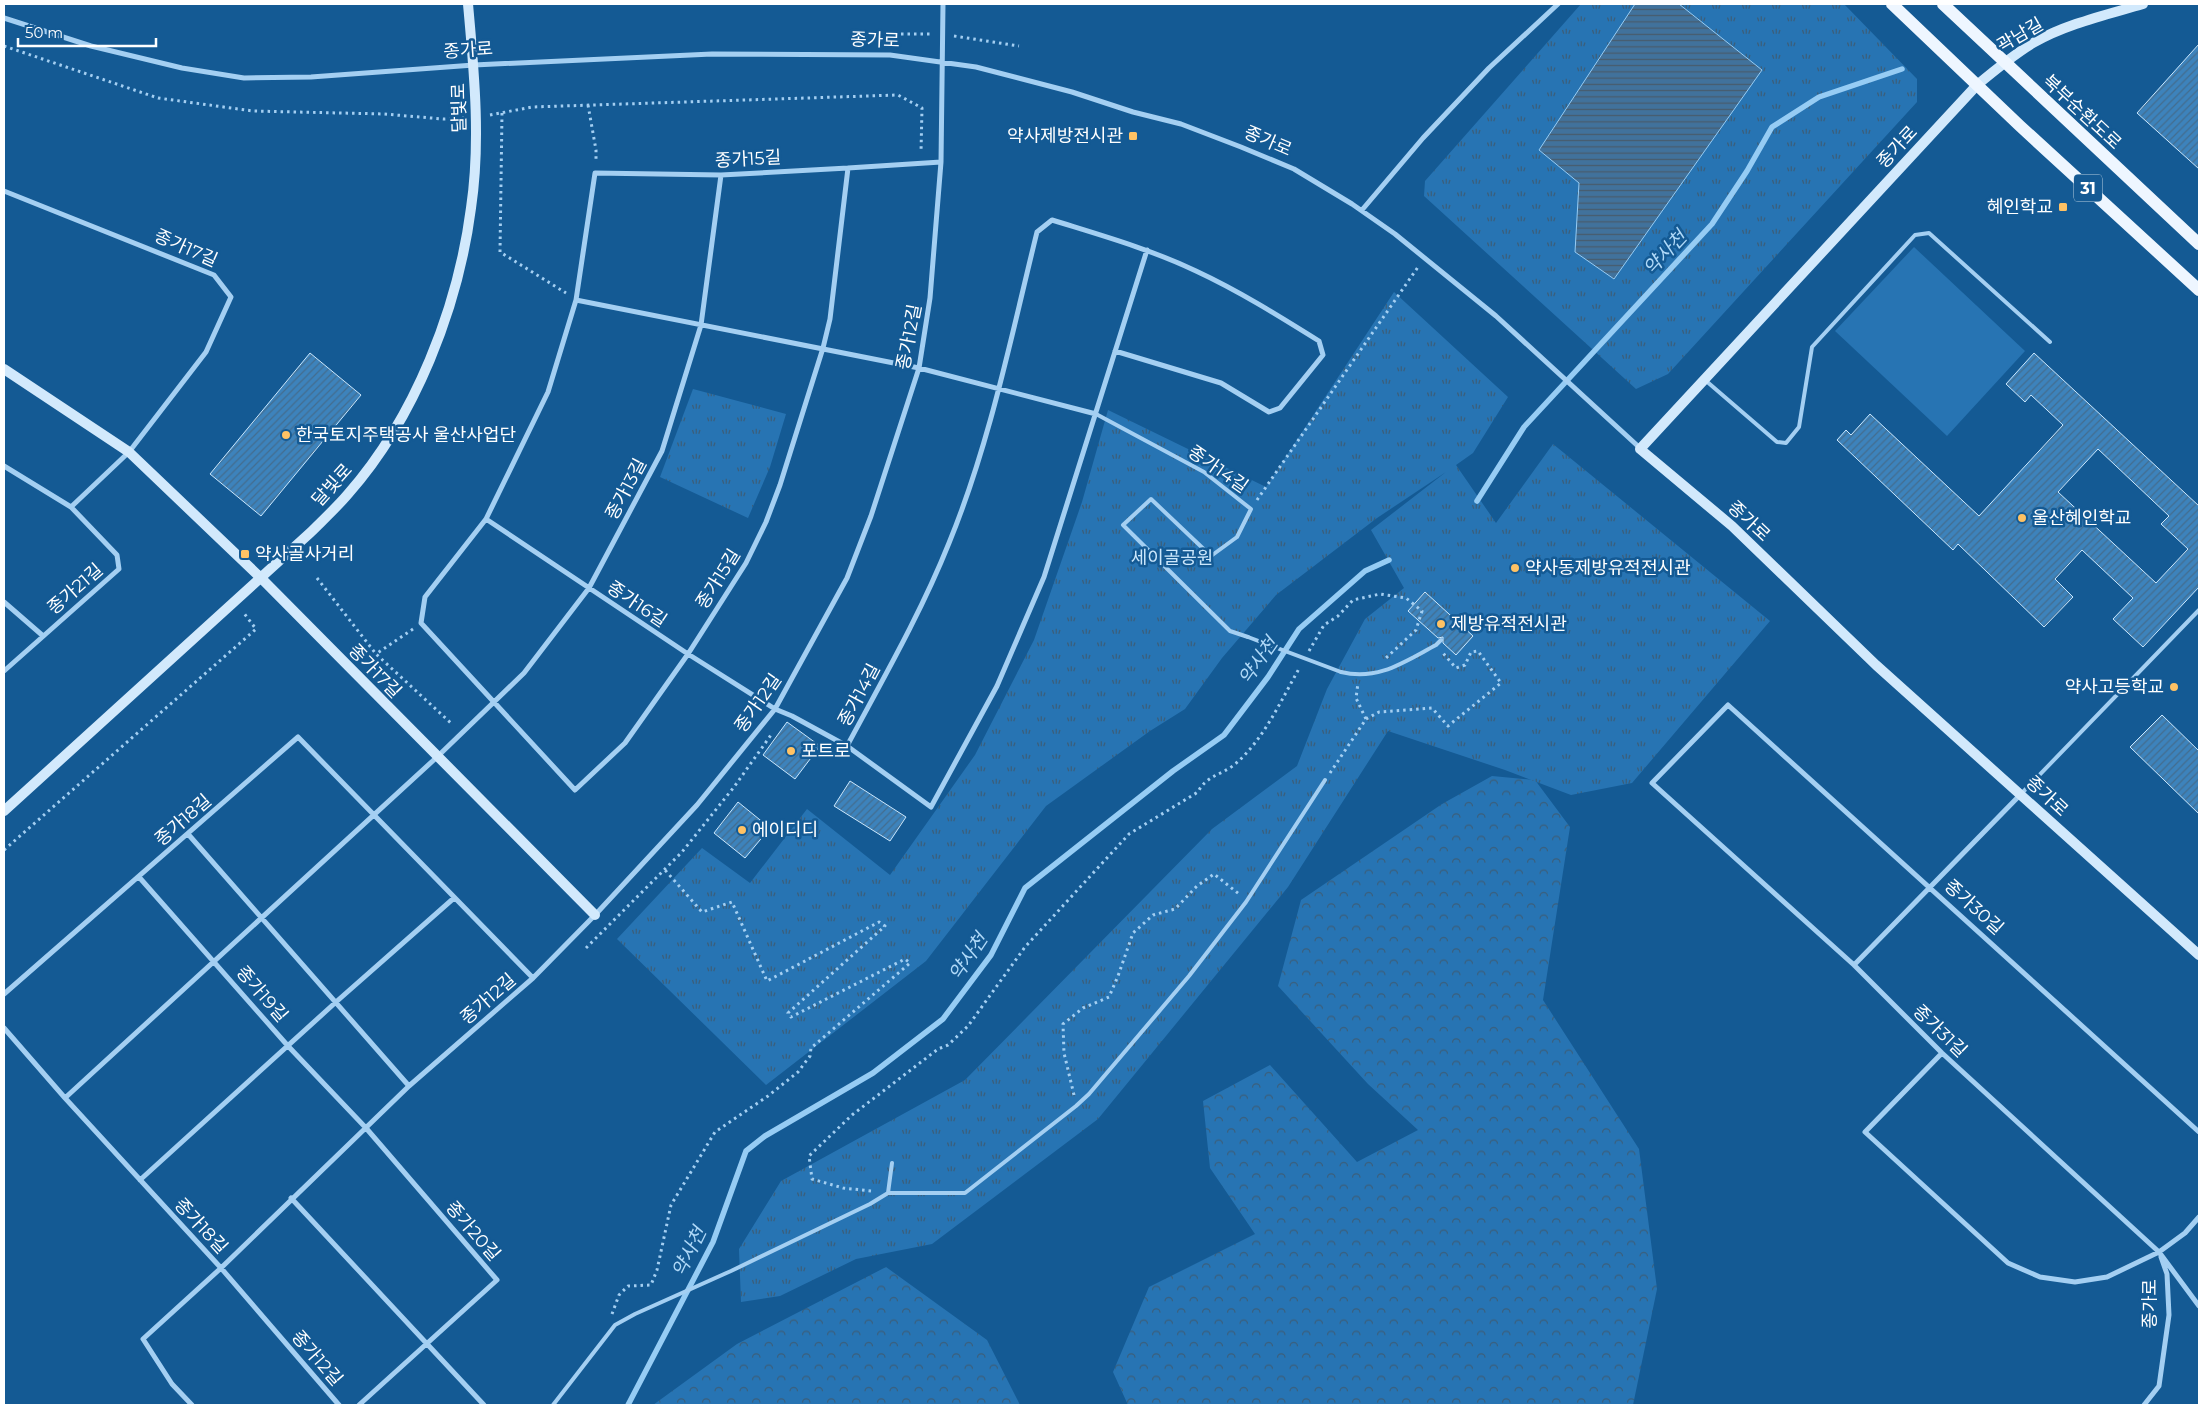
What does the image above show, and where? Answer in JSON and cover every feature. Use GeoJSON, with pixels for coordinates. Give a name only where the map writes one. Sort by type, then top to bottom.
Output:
{"type":"FeatureCollection","features":[{"type":"Feature","properties":{"kind":"main road","name":"달빛로"},"geometry":{"type":"LineString","coordinates":[[4,811],[318,525],[348,494],[367,470],[402,415],[428,362],[448,309],[472,208],[476,148],[474,65],[468,4]]}},
{"type":"Feature","properties":{"kind":"main road","name":"31"},"geometry":{"type":"LineString","coordinates":[[1892,4],[2199,290]]}},
{"type":"Feature","properties":{"kind":"main road","name":"북부순환도로"},"geometry":{"type":"LineString","coordinates":[[1943,4],[2199,244]]}},
{"type":"Feature","properties":{"kind":"main road","name":"곽남길"},"geometry":{"type":"LineString","coordinates":[[1977,85],[2004,62],[2034,43],[2063,29],[2143,4]]}},
{"type":"Feature","properties":{"kind":"main road","name":"종가로"},"geometry":{"type":"LineString","coordinates":[[1977,85],[1640,449],[1732,526],[1876,665],[2022,794],[2199,955]]}},
{"type":"Feature","properties":{"kind":"main road","name":"종가17길"},"geometry":{"type":"LineString","coordinates":[[4,369],[129,452],[261,578],[595,915]]}},
{"type":"Feature","properties":{"kind":"street"},"geometry":{"type":"LineString","coordinates":[[942,62],[943,4]]}},
{"type":"Feature","properties":{"kind":"street"},"geometry":{"type":"LineString","coordinates":[[1362,210],[1423,138],[1489,68],[1558,4]]}},
{"type":"Feature","properties":{"kind":"street","name":"종가로"},"geometry":{"type":"LineString","coordinates":[[4,18],[91,46],[182,68],[244,78],[311,77],[474,65],[712,54],[890,54],[986,69],[1181,124],[1294,170],[1362,210],[1424,257],[1532,348],[1600,414],[1640,449]]}},
{"type":"Feature","properties":{"kind":"street","name":"종가12길"},"geometry":{"type":"LineString","coordinates":[[339,1405],[221,1268],[291,1198],[409,1086],[533,978],[595,915],[697,805],[775,709],[848,578],[871,516],[918,368],[930,298],[941,162],[942,62]]}},
{"type":"Feature","properties":{"kind":"street"},"geometry":{"type":"LineString","coordinates":[[848,168],[941,162]]}},
{"type":"Feature","properties":{"kind":"street","name":"종가15길"},"geometry":{"type":"LineString","coordinates":[[493,701],[575,790],[625,743],[688,654],[746,563],[766,522],[823,348],[830,319],[848,168],[721,175],[595,173]]}},
{"type":"Feature","properties":{"kind":"street"},"geometry":{"type":"LineString","coordinates":[[493,701],[421,623],[425,597],[486,519],[548,392],[576,300],[595,173]]}},
{"type":"Feature","properties":{"kind":"street","name":"종가13길"},"geometry":{"type":"LineString","coordinates":[[374,815],[524,673],[590,588],[662,451],[700,325],[721,175]]}},
{"type":"Feature","properties":{"kind":"street","name":"종가17길"},"geometry":{"type":"LineString","coordinates":[[4,191],[214,275],[231,297],[206,352],[129,452]]}},
{"type":"Feature","properties":{"kind":"street","name":"종가14길"},"geometry":{"type":"LineString","coordinates":[[847,746],[912,627],[949,543],[984,444],[1037,232],[1052,220],[1148,250],[1195,270],[1251,299],[1319,341],[1323,356],[1280,408],[1269,412],[1221,384],[1115,351]]}},
{"type":"Feature","properties":{"kind":"street","name":"종가14길"},"geometry":{"type":"LineString","coordinates":[[775,709],[792,716],[847,746],[931,807],[997,686],[1044,577],[1148,250]]}},
{"type":"Feature","properties":{"kind":"street"},"geometry":{"type":"LineString","coordinates":[[576,300],[918,368],[1096,414]]}},
{"type":"Feature","properties":{"kind":"street"},"geometry":{"type":"LineString","coordinates":[[71,507],[129,452]]}},
{"type":"Feature","properties":{"kind":"street","name":"종가21길"},"geometry":{"type":"LineString","coordinates":[[4,466],[71,507],[116,555],[119,569],[4,671]]}},
{"type":"Feature","properties":{"kind":"street","name":"종가16길"},"geometry":{"type":"LineString","coordinates":[[486,519],[688,654],[775,709]]}},
{"type":"Feature","properties":{"kind":"street","name":"종가21길"},"geometry":{"type":"LineString","coordinates":[[4,602],[42,636]]}},
{"type":"Feature","properties":{"kind":"street","name":"종가30길"},"geometry":{"type":"LineString","coordinates":[[1652,783],[1728,704],[2199,1132]]}},
{"type":"Feature","properties":{"kind":"street","name":"종가18길"},"geometry":{"type":"LineString","coordinates":[[4,994],[298,737],[533,978]]}},
{"type":"Feature","properties":{"kind":"street","name":"종가31길"},"geometry":{"type":"LineString","coordinates":[[1652,783],[1854,966],[1942,1053],[2159,1252],[2199,1306]]}},
{"type":"Feature","properties":{"kind":"street"},"geometry":{"type":"LineString","coordinates":[[1854,966],[2022,794]]}},
{"type":"Feature","properties":{"kind":"street"},"geometry":{"type":"LineString","coordinates":[[64,1098],[374,815]]}},
{"type":"Feature","properties":{"kind":"street"},"geometry":{"type":"LineString","coordinates":[[188,834],[409,1086]]}},
{"type":"Feature","properties":{"kind":"street","name":"종가19길"},"geometry":{"type":"LineString","coordinates":[[139,877],[288,1046],[366,1128]]}},
{"type":"Feature","properties":{"kind":"street"},"geometry":{"type":"LineString","coordinates":[[140,1180],[454,898]]}},
{"type":"Feature","properties":{"kind":"street","name":"종가18길"},"geometry":{"type":"LineString","coordinates":[[4,1028],[64,1098],[221,1268]]}},
{"type":"Feature","properties":{"kind":"street"},"geometry":{"type":"LineString","coordinates":[[1942,1053],[1865,1132],[2008,1264],[2040,1277],[2075,1282],[2107,1277],[2159,1252],[2185,1234],[2199,1217]]}},
{"type":"Feature","properties":{"kind":"street","name":"종가20길"},"geometry":{"type":"LineString","coordinates":[[359,1405],[497,1280],[366,1128]]}},
{"type":"Feature","properties":{"kind":"street"},"geometry":{"type":"LineString","coordinates":[[291,1198],[427,1345],[451,1367],[484,1405]]}},
{"type":"Feature","properties":{"kind":"street","name":"종가로"},"geometry":{"type":"LineString","coordinates":[[2144,1405],[2159,1386],[2169,1315],[2167,1274],[2159,1252]]}},
{"type":"Feature","properties":{"kind":"street"},"geometry":{"type":"LineString","coordinates":[[192,1405],[172,1384],[143,1340],[221,1268]]}},
{"type":"Feature","properties":{"kind":"lane"},"geometry":{"type":"LineString","coordinates":[[1704,380],[1777,442],[1786,443],[1799,427],[1812,347],[1915,235],[1929,233],[2050,342]]}},
{"type":"Feature","properties":{"kind":"lane","name":"종가14길"},"geometry":{"type":"LineString","coordinates":[[1096,414],[1204,472],[1251,509],[1237,537],[1211,556],[1151,500],[1123,525],[1230,631],[1341,672],[1358,676],[1391,669],[1436,645],[1440,640]]}},
{"type":"Feature","properties":{"kind":"lane"},"geometry":{"type":"LineString","coordinates":[[2022,794],[2199,610]]}},
{"type":"Feature","properties":{"kind":"lane"},"geometry":{"type":"LineString","coordinates":[[553,1405],[615,1325],[870,1204],[888,1193],[965,1193],[1076,1106],[1089,1094],[1190,976],[1246,902],[1325,780]]}},
{"type":"Feature","properties":{"kind":"lane"},"geometry":{"type":"LineString","coordinates":[[888,1193],[892,1163]]}},
{"type":"Feature","properties":{"kind":"path"},"geometry":{"type":"LineString","coordinates":[[901,34],[942,34],[1018,46]]}},
{"type":"Feature","properties":{"kind":"path"},"geometry":{"type":"LineString","coordinates":[[4,46],[158,98],[253,111],[384,114],[443,120],[475,118],[532,107],[898,95],[922,108],[920,164]]}},
{"type":"Feature","properties":{"kind":"path"},"geometry":{"type":"LineString","coordinates":[[588,105],[596,150],[595,173]]}},
{"type":"Feature","properties":{"kind":"path"},"geometry":{"type":"LineString","coordinates":[[502,113],[500,252],[576,300]]}},
{"type":"Feature","properties":{"kind":"path"},"geometry":{"type":"LineString","coordinates":[[1251,509],[1424,257]]}},
{"type":"Feature","properties":{"kind":"path"},"geometry":{"type":"LineString","coordinates":[[317,578],[376,654],[461,732]]}},
{"type":"Feature","properties":{"kind":"path"},"geometry":{"type":"LineString","coordinates":[[1306,655],[1324,625],[1353,600],[1380,594],[1406,598],[1422,611],[1416,630],[1384,660]]}},
{"type":"Feature","properties":{"kind":"path"},"geometry":{"type":"LineString","coordinates":[[4,850],[256,629],[235,602]]}},
{"type":"Feature","properties":{"kind":"path"},"geometry":{"type":"LineString","coordinates":[[376,654],[421,623]]}},
{"type":"Feature","properties":{"kind":"path"},"geometry":{"type":"LineString","coordinates":[[1325,780],[1366,719],[1380,712],[1432,708],[1448,726],[1501,683],[1478,651],[1471,652],[1466,665],[1456,668],[1436,645]]}},
{"type":"Feature","properties":{"kind":"path"},"geometry":{"type":"LineString","coordinates":[[888,1193],[843,1188],[812,1179],[809,1156],[852,1115],[938,1049],[948,1045],[968,1026],[1025,946],[1129,834],[1198,792],[1202,785],[1233,766],[1261,736],[1302,663]]}},
{"type":"Feature","properties":{"kind":"path"},"geometry":{"type":"LineString","coordinates":[[1358,676],[1356,698],[1366,719]]}},
{"type":"Feature","properties":{"kind":"path"},"geometry":{"type":"LineString","coordinates":[[586,948],[682,852],[734,787],[774,730]]}},
{"type":"Feature","properties":{"kind":"path"},"geometry":{"type":"LineString","coordinates":[[621,1322],[609,1322],[619,1295],[628,1286],[651,1285],[657,1270],[671,1205],[715,1132],[768,1096],[798,1072],[810,1056],[811,1048],[910,963],[905,959],[791,1017],[788,1013],[885,926],[879,922],[767,981],[732,902],[702,912],[665,870]]}},
{"type":"Feature","properties":{"kind":"path"},"geometry":{"type":"LineString","coordinates":[[1076,1106],[1064,1053],[1063,1024],[1084,1008],[1109,997],[1133,933],[1153,915],[1175,909],[1197,886],[1214,874],[1232,887],[1246,902]]}},
{"type":"Feature","properties":{"kind":"green space"},"geometry":{"type":"Polygon","coordinates":[[[1581,4],[1844,4],[1917,79],[1917,102],[1668,374],[1636,389],[1424,196],[1425,181],[1581,4]]]}},
{"type":"Feature","properties":{"kind":"green space"},"geometry":{"type":"Polygon","coordinates":[[[1914,247],[2025,351],[1947,436],[1835,331],[1914,247]]]}},
{"type":"Feature","properties":{"kind":"green space","name":"세이골공원"},"geometry":{"type":"Polygon","coordinates":[[[1394,292],[1508,397],[1473,453],[1456,465],[1496,523],[1553,444],[1770,621],[1632,783],[1571,795],[1505,770],[1388,731],[1288,887],[1098,1119],[932,1244],[856,1259],[780,1296],[741,1302],[739,1249],[781,1181],[965,1080],[1212,829],[1297,766],[1327,689],[1365,619],[1404,588],[1371,530],[1446,472],[1377,518],[1276,595],[1222,658],[1185,709],[1150,731],[1046,806],[926,961],[766,1085],[617,939],[702,848],[750,883],[807,809],[890,875],[975,755],[1034,640],[1082,502],[1108,410],[1266,487],[1394,292]]]}},
{"type":"Feature","properties":{"kind":"green space"},"geometry":{"type":"Polygon","coordinates":[[[693,389],[786,414],[770,467],[748,518],[660,477],[693,389]]]}},
{"type":"Feature","properties":{"kind":"green space"},"geometry":{"type":"Polygon","coordinates":[[[1492,776],[1535,780],[1570,827],[1543,1000],[1639,1149],[1657,1289],[1633,1405],[1128,1405],[1113,1372],[1149,1287],[1255,1234],[1210,1168],[1203,1101],[1270,1065],[1357,1162],[1418,1130],[1368,1084],[1278,986],[1301,900],[1442,804],[1492,776]]]}},
{"type":"Feature","properties":{"kind":"green space"},"geometry":{"type":"Polygon","coordinates":[[[886,1267],[987,1340],[1020,1405],[653,1405],[737,1344],[886,1267]]]}},
{"type":"Feature","properties":{"kind":"shaded area"},"geometry":{"type":"Polygon","coordinates":[[[1635,4],[1679,4],[1762,70],[1614,279],[1575,252],[1579,183],[1539,150],[1635,4]]]}},
{"type":"Feature","properties":{"kind":"building"},"geometry":{"type":"Polygon","coordinates":[[[2199,44],[2199,169],[2137,113],[2199,44]]]}},
{"type":"Feature","properties":{"kind":"building","name":"한국토지주택공사 울산사업단"},"geometry":{"type":"Polygon","coordinates":[[[310,353],[361,395],[261,516],[210,474],[310,353]]]}},
{"type":"Feature","properties":{"kind":"building"},"geometry":{"type":"Polygon","coordinates":[[[2034,353],[2199,506],[2199,587],[2143,647],[2113,619],[2133,598],[2082,550],[2055,579],[2073,597],[2044,627],[1958,544],[1953,550],[1837,440],[1846,430],[1851,435],[1870,414],[1979,516],[2063,425],[2031,395],[2025,402],[2006,384],[2034,353]],[[2098,449],[2058,492],[2156,583],[2188,549],[2161,524],[2169,516],[2098,449]]]}},
{"type":"Feature","properties":{"kind":"building","name":"제방유적전시관"},"geometry":{"type":"Polygon","coordinates":[[[1425,592],[1473,636],[1456,655],[1443,643],[1443,637],[1438,638],[1408,611],[1425,592]]]}},
{"type":"Feature","properties":{"kind":"building"},"geometry":{"type":"Polygon","coordinates":[[[2162,715],[2199,751],[2199,814],[2130,747],[2162,715]]]}},
{"type":"Feature","properties":{"kind":"building","name":"포트로"},"geometry":{"type":"Polygon","coordinates":[[[787,722],[820,746],[795,779],[763,755],[787,722]]]}},
{"type":"Feature","properties":{"kind":"building"},"geometry":{"type":"Polygon","coordinates":[[[850,781],[906,817],[890,841],[834,806],[850,781]]]}},
{"type":"Feature","properties":{"kind":"building","name":"에이디디"},"geometry":{"type":"Polygon","coordinates":[[[738,802],[770,828],[745,858],[714,833],[738,802]]]}},
{"type":"Feature","properties":{"kind":"waterway","name":"약사천"},"geometry":{"type":"LineString","coordinates":[[1477,501],[1524,427],[1712,224],[1747,171],[1772,127],[1819,97],[1902,69]]}},
{"type":"Feature","properties":{"kind":"waterway","name":"약사천"},"geometry":{"type":"LineString","coordinates":[[628,1405],[713,1242],[746,1151],[765,1136],[873,1073],[943,1019],[991,955],[1025,888],[1173,771],[1224,735],[1268,677],[1299,629],[1365,571],[1389,560]]}},
{"type":"Feature","properties":{"kind":"place","name":"약사제방전시관"},"geometry":{"type":"Point","coordinates":[1133,136]}},
{"type":"Feature","properties":{"kind":"place","name":"혜인학교"},"geometry":{"type":"Point","coordinates":[2063,207]}},
{"type":"Feature","properties":{"kind":"place","name":"한국토지주택공사 울산사업단"},"geometry":{"type":"Point","coordinates":[286,435]}},
{"type":"Feature","properties":{"kind":"place","name":"울산혜인학교"},"geometry":{"type":"Point","coordinates":[2022,518]}},
{"type":"Feature","properties":{"kind":"place","name":"약사골사거리"},"geometry":{"type":"Point","coordinates":[245,554]}},
{"type":"Feature","properties":{"kind":"place","name":"약사동제방유적전시관"},"geometry":{"type":"Point","coordinates":[1515,568]}},
{"type":"Feature","properties":{"kind":"place","name":"제방유적전시관"},"geometry":{"type":"Point","coordinates":[1441,624]}},
{"type":"Feature","properties":{"kind":"place","name":"약사고등학교"},"geometry":{"type":"Point","coordinates":[2174,687]}},
{"type":"Feature","properties":{"kind":"place","name":"포트로"},"geometry":{"type":"Point","coordinates":[791,751]}},
{"type":"Feature","properties":{"kind":"place","name":"에이디디"},"geometry":{"type":"Point","coordinates":[742,830]}}]}
